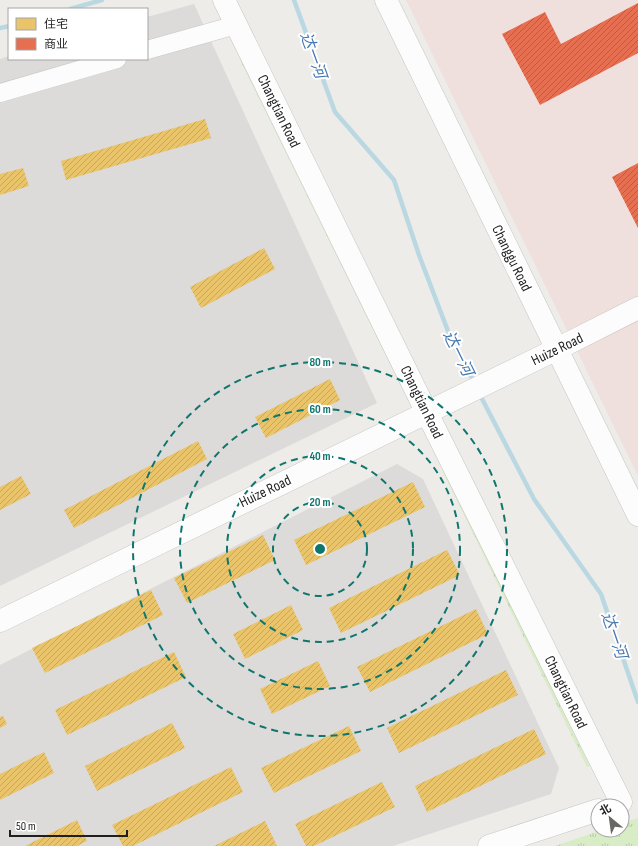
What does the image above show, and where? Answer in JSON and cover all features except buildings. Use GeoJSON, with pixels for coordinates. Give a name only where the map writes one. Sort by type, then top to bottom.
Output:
{"type":"FeatureCollection","features":[{"type":"Feature","properties":{"kind":"street","name":"Changtian Road"},"geometry":{"type":"LineString","coordinates":[[224,0],[427,413],[621,798]]}},
{"type":"Feature","properties":{"kind":"street","name":"Changgu Road"},"geometry":{"type":"LineString","coordinates":[[386,0],[638,515]]}},
{"type":"Feature","properties":{"kind":"street"},"geometry":{"type":"LineString","coordinates":[[148,50],[236,24]]}},
{"type":"Feature","properties":{"kind":"street"},"geometry":{"type":"LineString","coordinates":[[0,93],[114,60]]}},
{"type":"Feature","properties":{"kind":"street","name":"Huize Road"},"geometry":{"type":"LineString","coordinates":[[0,621],[427,413],[638,308]]}},
{"type":"Feature","properties":{"kind":"street"},"geometry":{"type":"LineString","coordinates":[[489,846],[590,813]]}},
{"type":"Feature","properties":{"kind":"shaded area"},"geometry":{"type":"Polygon","coordinates":[[[406,0],[638,0],[638,476],[406,0]]]}},
{"type":"Feature","properties":{"kind":"shaded area"},"geometry":{"type":"Polygon","coordinates":[[[194,4],[377,403],[0,586],[0,59],[8,56],[8,60],[148,60],[148,17],[194,4]]]}},
{"type":"Feature","properties":{"kind":"shaded area"},"geometry":{"type":"Polygon","coordinates":[[[397,464],[423,479],[559,768],[551,794],[393,846],[0,846],[0,665],[397,464]]]}},
{"type":"Feature","properties":{"kind":"green space"},"geometry":{"type":"Polygon","coordinates":[[[243,59],[394,367],[392,368],[240,60],[243,59]]]}},
{"type":"Feature","properties":{"kind":"green space"},"geometry":{"type":"Polygon","coordinates":[[[444,469],[590,766],[587,767],[442,470],[444,469]]]}},
{"type":"Feature","properties":{"kind":"green space"},"geometry":{"type":"Polygon","coordinates":[[[638,818],[638,846],[555,846],[590,834],[590,838],[630,838],[630,820],[638,818]]]}},
{"type":"Feature","properties":{"kind":"waterway"},"geometry":{"type":"LineString","coordinates":[[74,8],[102,0]]}},
{"type":"Feature","properties":{"kind":"waterway","name":"达一河"},"geometry":{"type":"LineString","coordinates":[[294,0],[335,112],[394,180],[419,255],[451,339],[474,382]]}},
{"type":"Feature","properties":{"kind":"waterway"},"geometry":{"type":"LineString","coordinates":[[0,28],[8,26]]}},
{"type":"Feature","properties":{"kind":"waterway","name":"达一河"},"geometry":{"type":"LineString","coordinates":[[479,393],[534,499],[601,594],[638,702]]}}]}
